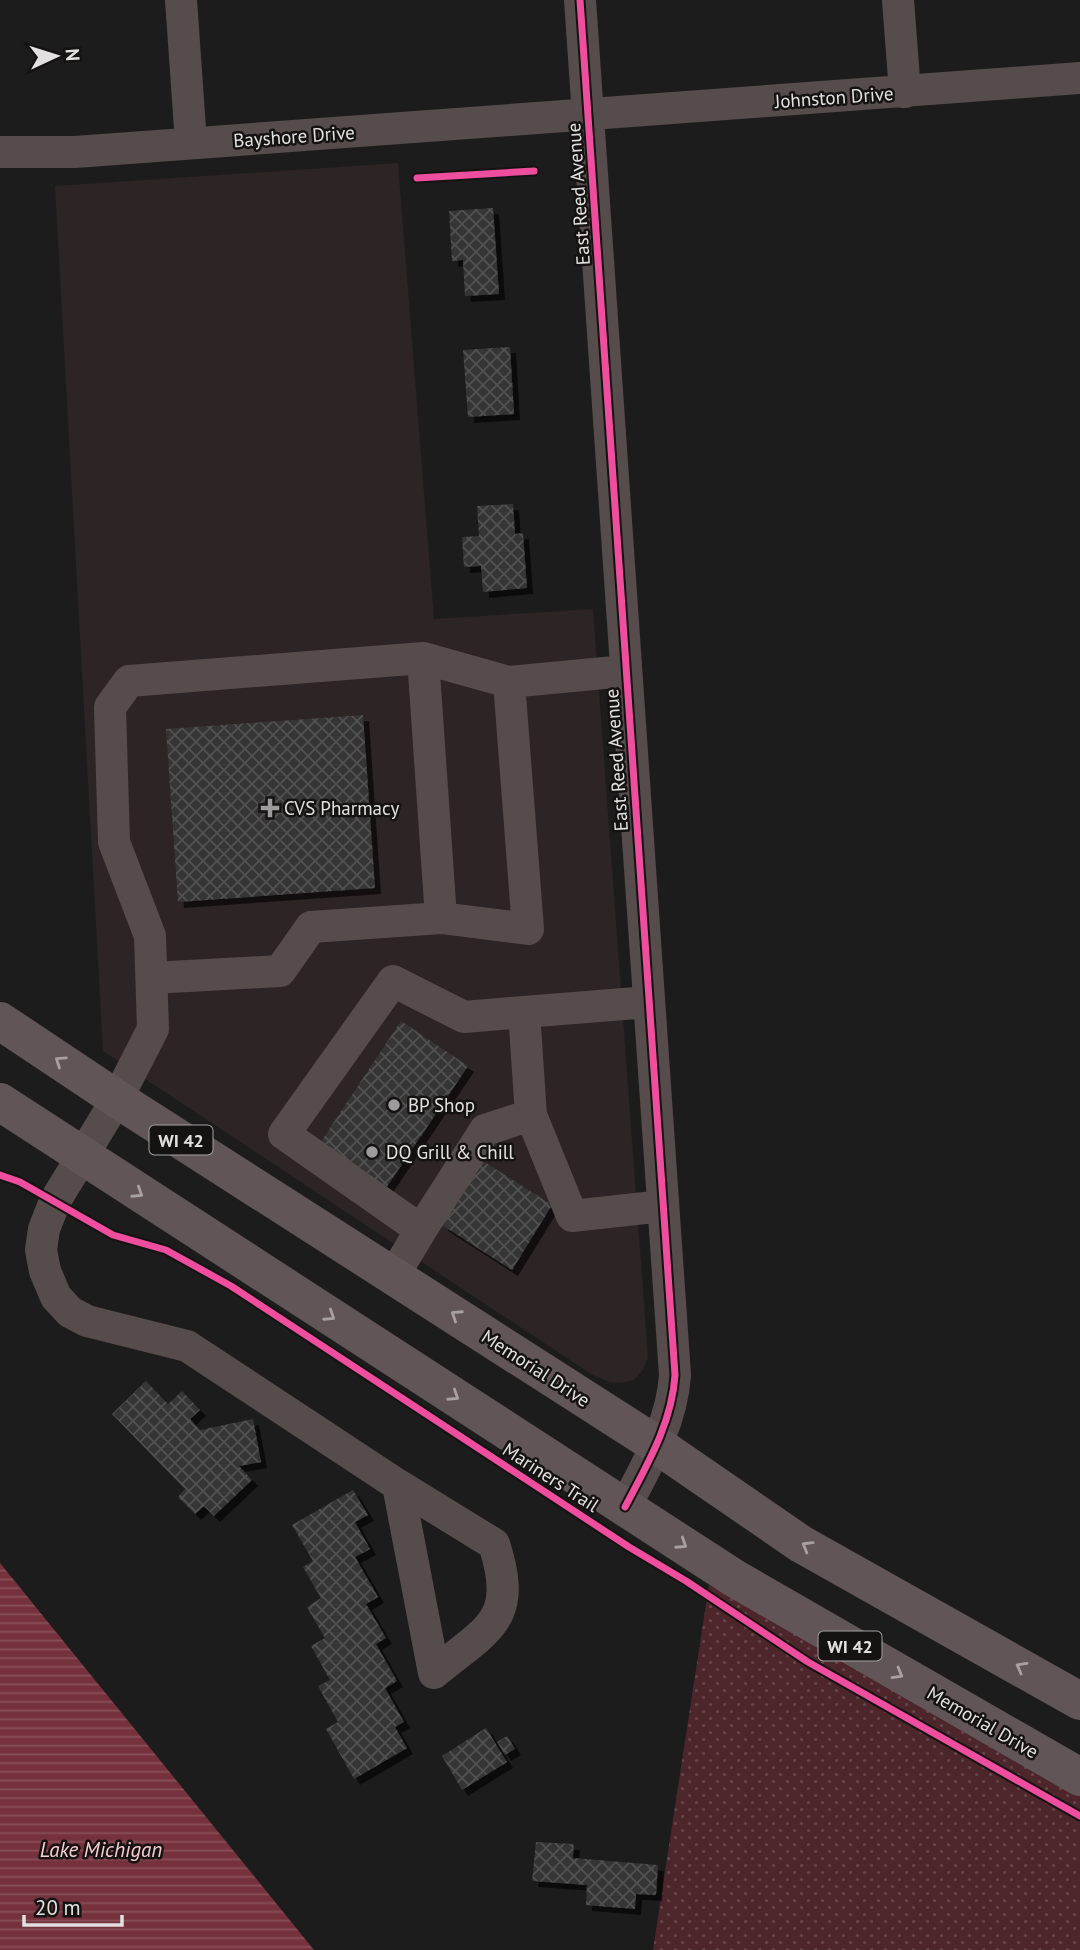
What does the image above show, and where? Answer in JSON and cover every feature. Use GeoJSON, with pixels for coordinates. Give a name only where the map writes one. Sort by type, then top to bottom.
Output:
{"type":"FeatureCollection","features":[{"type":"Feature","properties":{"kind":"main road","name":"Memorial Drive"},"geometry":{"type":"LineString","coordinates":[[0,1021],[657,1446],[802,1544],[1080,1701]]}},
{"type":"Feature","properties":{"kind":"main road","name":"Memorial Drive"},"geometry":{"type":"LineString","coordinates":[[0,1102],[775,1602],[1080,1777]]}},
{"type":"Feature","properties":{"kind":"street"},"geometry":{"type":"LineString","coordinates":[[181,0],[191,143]]}},
{"type":"Feature","properties":{"kind":"street","name":"East Reed Avenue"},"geometry":{"type":"LineString","coordinates":[[580,0],[675,1375],[669,1414],[657,1446],[625,1507]]}},
{"type":"Feature","properties":{"kind":"street"},"geometry":{"type":"LineString","coordinates":[[898,0],[905,92]]}},
{"type":"Feature","properties":{"kind":"street","name":"Johnston Drive"},"geometry":{"type":"LineString","coordinates":[[588,115],[1080,78]]}},
{"type":"Feature","properties":{"kind":"street","name":"Bayshore Drive"},"geometry":{"type":"LineString","coordinates":[[0,152],[75,152],[588,115]]}},
{"type":"Feature","properties":{"kind":"street"},"geometry":{"type":"LineString","coordinates":[[398,1485],[434,1673],[493,1624],[503,1606],[500,1563],[494,1544],[398,1485],[187,1346],[87,1321],[70,1312],[56,1297],[45,1271],[41,1250],[44,1229],[55,1201],[117,1099],[153,1029],[150,936],[114,842],[110,707],[129,681],[423,658],[509,682],[625,671]]}},
{"type":"Feature","properties":{"kind":"street"},"geometry":{"type":"LineString","coordinates":[[423,658],[441,918]]}},
{"type":"Feature","properties":{"kind":"street"},"geometry":{"type":"LineString","coordinates":[[152,978],[280,971],[311,927],[441,918],[528,929],[509,682]]}},
{"type":"Feature","properties":{"kind":"street"},"geometry":{"type":"LineString","coordinates":[[421,1230],[284,1134],[393,981],[464,1017],[649,1002]]}},
{"type":"Feature","properties":{"kind":"street"},"geometry":{"type":"LineString","coordinates":[[524,1012],[531,1115],[572,1216],[663,1206]]}},
{"type":"Feature","properties":{"kind":"street"},"geometry":{"type":"LineString","coordinates":[[394,1275],[485,1130],[531,1115]]}},
{"type":"Feature","properties":{"kind":"shaded area"},"geometry":{"type":"Polygon","coordinates":[[[398,163],[434,619],[593,609],[648,1358],[643,1370],[634,1380],[622,1383],[609,1382],[591,1374],[103,1051],[55,186],[398,163]]]}},
{"type":"Feature","properties":{"kind":"shaded area"},"geometry":{"type":"Polygon","coordinates":[[[709,1585],[1080,1795],[1080,1950],[653,1950],[709,1585]]]}},
{"type":"Feature","properties":{"kind":"water","name":"Lake Michigan"},"geometry":{"type":"Polygon","coordinates":[[[0,1563],[314,1950],[0,1950],[0,1563]]]}},
{"type":"Feature","properties":{"kind":"building"},"geometry":{"type":"Polygon","coordinates":[[[493,208],[499,294],[465,296],[463,260],[452,261],[449,211],[493,208]]]}},
{"type":"Feature","properties":{"kind":"building"},"geometry":{"type":"Polygon","coordinates":[[[510,347],[514,414],[468,417],[463,350],[510,347]]]}},
{"type":"Feature","properties":{"kind":"building"},"geometry":{"type":"Polygon","coordinates":[[[513,504],[515,534],[523,533],[527,588],[483,592],[481,566],[464,567],[462,537],[479,536],[477,506],[513,504]]]}},
{"type":"Feature","properties":{"kind":"building","name":"CVS Pharmacy"},"geometry":{"type":"Polygon","coordinates":[[[363,715],[375,888],[178,902],[166,729],[363,715]]]}},
{"type":"Feature","properties":{"kind":"building","name":"BP Shop"},"geometry":{"type":"Polygon","coordinates":[[[401,1021],[468,1066],[386,1188],[320,1143],[401,1021]]]}},
{"type":"Feature","properties":{"kind":"building"},"geometry":{"type":"Polygon","coordinates":[[[483,1161],[552,1205],[512,1270],[442,1225],[483,1161]]]}},
{"type":"Feature","properties":{"kind":"building"},"geometry":{"type":"Polygon","coordinates":[[[146,1381],[168,1404],[182,1391],[200,1410],[190,1419],[200,1430],[253,1419],[261,1462],[239,1466],[252,1480],[214,1516],[204,1506],[195,1514],[178,1497],[185,1489],[112,1414],[146,1381]]]}},
{"type":"Feature","properties":{"kind":"building"},"geometry":{"type":"Polygon","coordinates":[[[353,1490],[368,1515],[355,1522],[370,1549],[355,1557],[378,1597],[366,1604],[386,1638],[376,1644],[397,1681],[385,1688],[404,1722],[395,1727],[407,1748],[354,1779],[326,1729],[338,1722],[318,1686],[330,1680],[311,1646],[325,1638],[307,1607],[321,1598],[303,1567],[313,1561],[292,1525],[353,1490]]]}},
{"type":"Feature","properties":{"kind":"building"},"geometry":{"type":"Polygon","coordinates":[[[486,1728],[507,1762],[462,1790],[442,1756],[486,1728]]]}},
{"type":"Feature","properties":{"kind":"building"},"geometry":{"type":"Polygon","coordinates":[[[507,1736],[515,1749],[505,1755],[497,1742],[507,1736]]]}},
{"type":"Feature","properties":{"kind":"building"},"geometry":{"type":"Polygon","coordinates":[[[536,1842],[574,1844],[573,1858],[658,1865],[656,1895],[636,1894],[635,1909],[586,1905],[587,1885],[532,1881],[536,1842]]]}},
{"type":"Feature","properties":{"kind":"cycle path"},"geometry":{"type":"LineString","coordinates":[[580,0],[675,1375],[664,1427],[625,1507]]}},
{"type":"Feature","properties":{"kind":"cycle path"},"geometry":{"type":"LineString","coordinates":[[417,178],[534,171]]}},
{"type":"Feature","properties":{"kind":"cycle path","name":"Mariners Trail"},"geometry":{"type":"LineString","coordinates":[[0,1175],[20,1182],[113,1235],[166,1250],[231,1286],[808,1662],[1080,1816]]}},
{"type":"Feature","properties":{"kind":"place","name":"CVS Pharmacy"},"geometry":{"type":"Point","coordinates":[270,808]}},
{"type":"Feature","properties":{"kind":"place","name":"BP Shop"},"geometry":{"type":"Point","coordinates":[394,1105]}},
{"type":"Feature","properties":{"kind":"place","name":"DQ Grill & Chill"},"geometry":{"type":"Point","coordinates":[372,1152]}}]}
